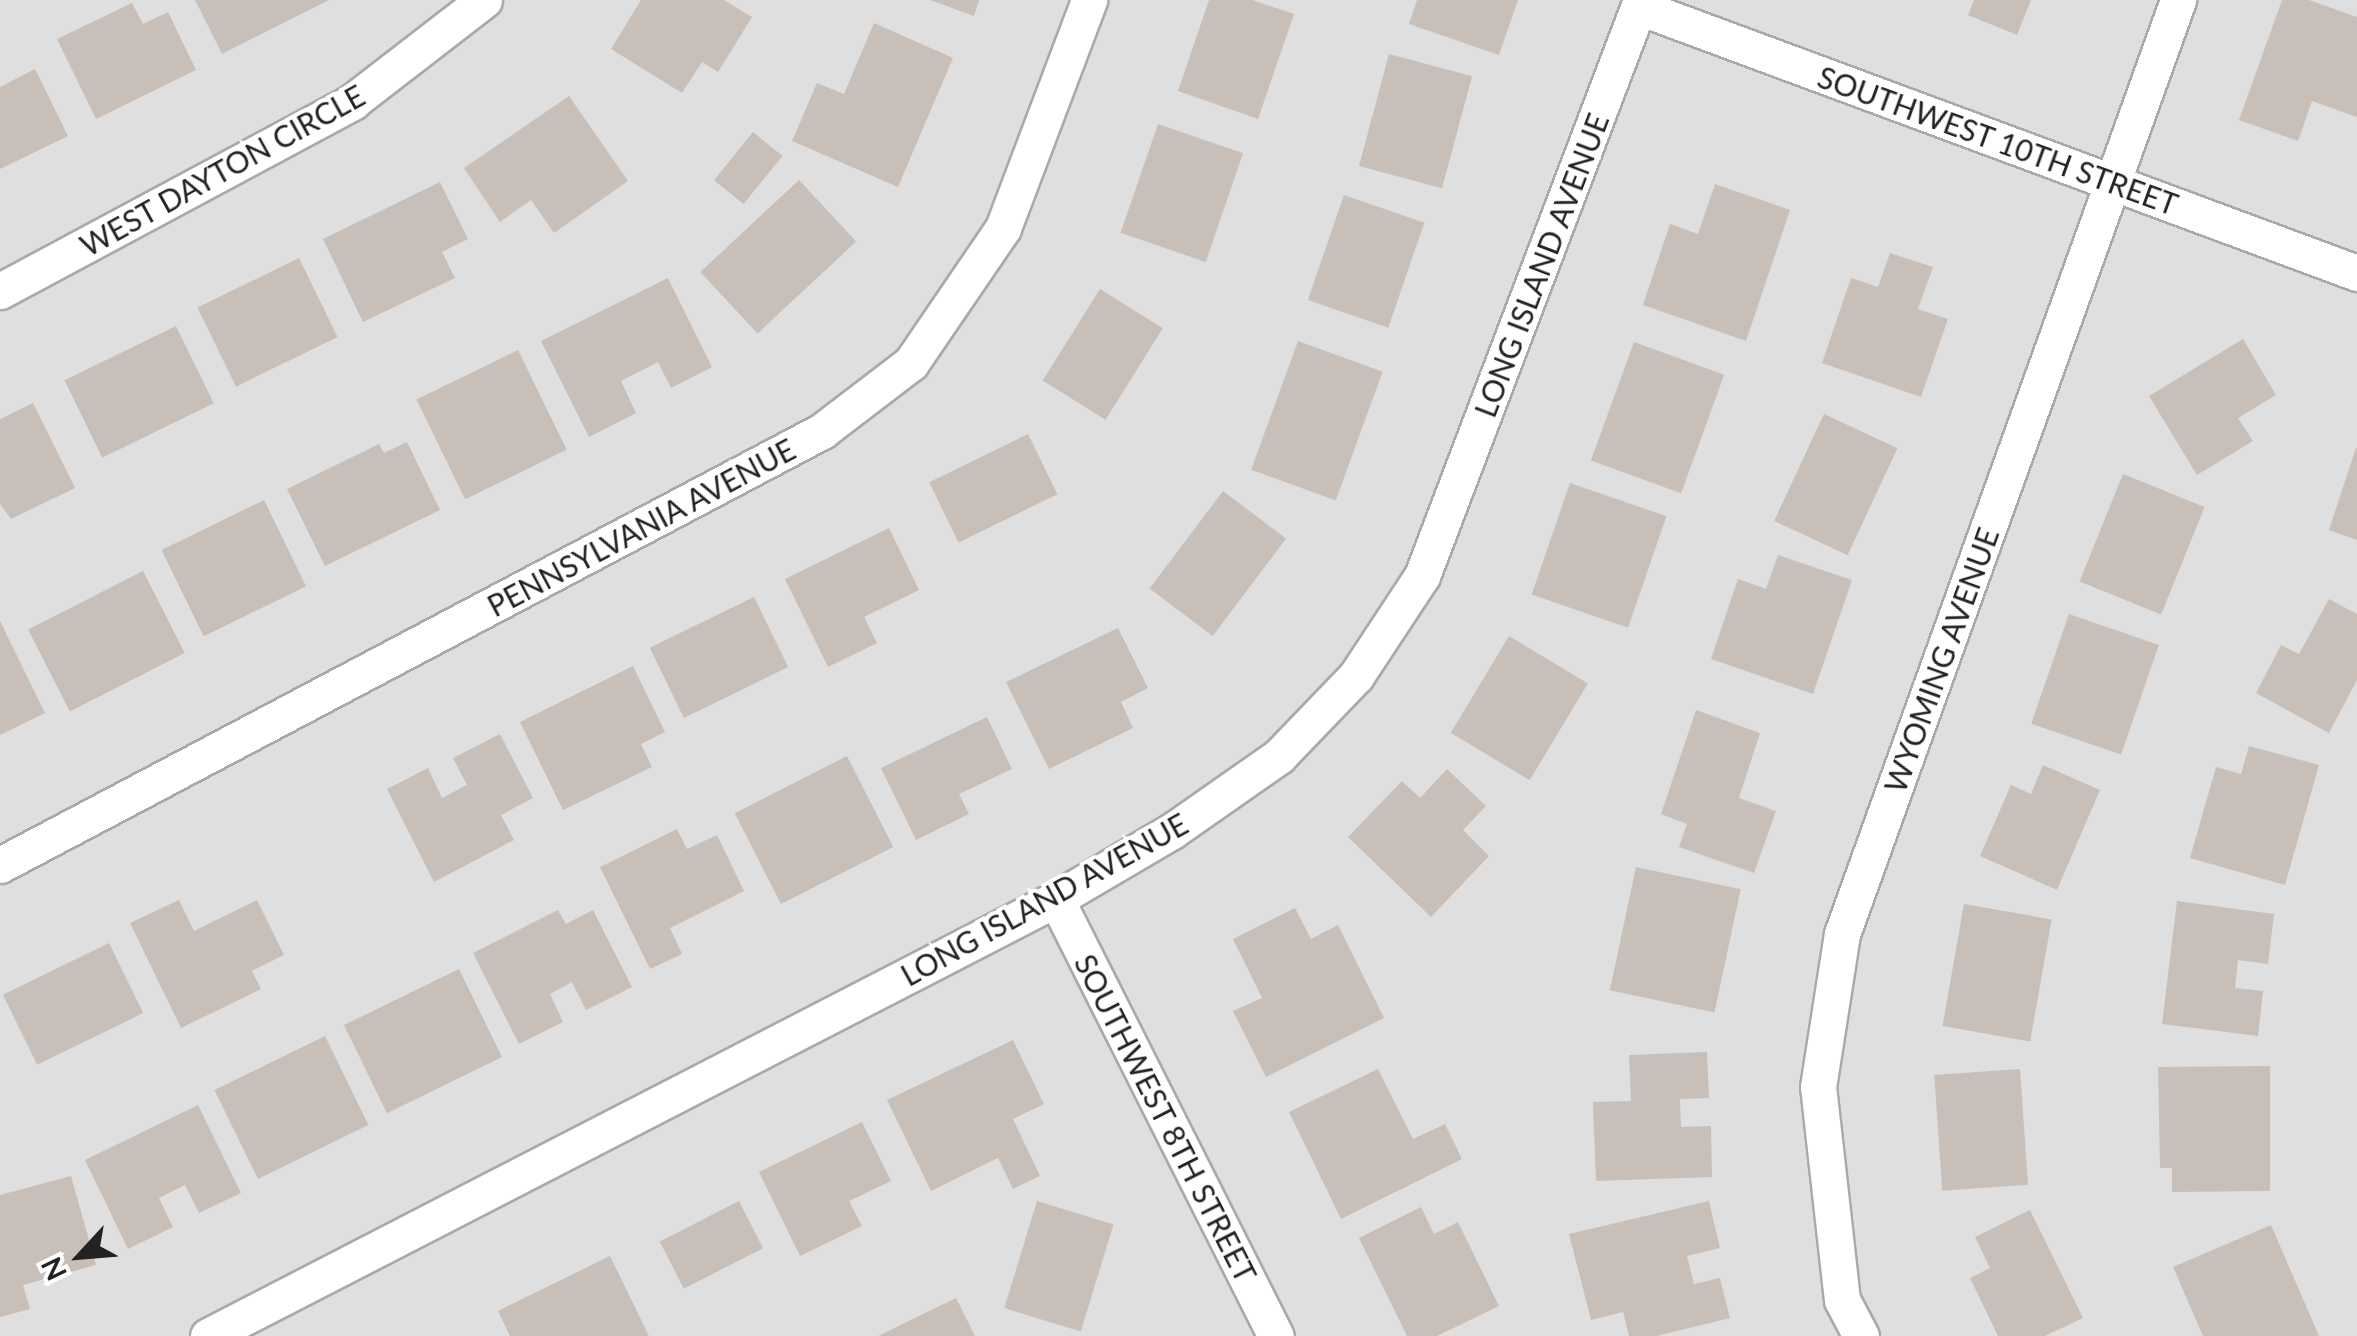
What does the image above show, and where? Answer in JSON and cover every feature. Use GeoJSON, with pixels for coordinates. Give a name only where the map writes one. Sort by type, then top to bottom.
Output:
{"type":"FeatureCollection","features":[{"type":"Feature","properties":{"kind":"street","name":"WEST DAYTON CIRCLE"},"geometry":{"type":"LineString","coordinates":[[0,291],[352,102],[484,0]]}},
{"type":"Feature","properties":{"kind":"street","name":"PENNSYLVANIA AVENUE"},"geometry":{"type":"LineString","coordinates":[[0,865],[822,431],[912,363],[1003,228],[1089,0]]}},
{"type":"Feature","properties":{"kind":"street","name":"WYOMING AVENUE"},"geometry":{"type":"LineString","coordinates":[[1861,1336],[1842,1300],[1818,1087],[1842,934],[2178,0]]}},
{"type":"Feature","properties":{"kind":"street","name":"SOUTHWEST 10TH STREET"},"geometry":{"type":"LineString","coordinates":[[1640,3],[2357,273]]}},
{"type":"Feature","properties":{"kind":"street","name":"LONG ISLAND AVENUE"},"geometry":{"type":"LineString","coordinates":[[208,1336],[1056,899],[1172,831],[1279,756],[1356,676],[1422,576],[1640,3]]}},
{"type":"Feature","properties":{"kind":"street","name":"SOUTHWEST 8TH STREET"},"geometry":{"type":"LineString","coordinates":[[1056,899],[1276,1336]]}},
{"type":"Feature","properties":{"kind":"shaded area"},"geometry":{"type":"Polygon","coordinates":[[[0,0],[2357,0],[2357,1336],[0,1336],[0,0]]]}},
{"type":"Feature","properties":{"kind":"building"},"geometry":{"type":"Polygon","coordinates":[[[195,0],[329,0],[222,54],[195,0]]]}},
{"type":"Feature","properties":{"kind":"building"},"geometry":{"type":"Polygon","coordinates":[[[641,0],[724,0],[752,17],[718,72],[702,62],[682,93],[611,49],[641,0]]]}},
{"type":"Feature","properties":{"kind":"building"},"geometry":{"type":"Polygon","coordinates":[[[930,0],[979,0],[974,16],[930,0]]]}},
{"type":"Feature","properties":{"kind":"building"},"geometry":{"type":"Polygon","coordinates":[[[1209,0],[1252,0],[1294,14],[1258,119],[1178,91],[1209,0]]]}},
{"type":"Feature","properties":{"kind":"building"},"geometry":{"type":"Polygon","coordinates":[[[1417,0],[1518,0],[1499,55],[1409,24],[1417,0]]]}},
{"type":"Feature","properties":{"kind":"building"},"geometry":{"type":"Polygon","coordinates":[[[1974,0],[2031,0],[2017,35],[1968,15],[1974,0]]]}},
{"type":"Feature","properties":{"kind":"building"},"geometry":{"type":"Polygon","coordinates":[[[2282,0],[2309,0],[2357,17],[2357,117],[2312,101],[2298,141],[2239,120],[2282,0]]]}},
{"type":"Feature","properties":{"kind":"building"},"geometry":{"type":"Polygon","coordinates":[[[132,3],[143,24],[168,12],[196,70],[96,119],[57,39],[132,3]]]}},
{"type":"Feature","properties":{"kind":"building"},"geometry":{"type":"Polygon","coordinates":[[[874,23],[953,58],[898,187],[792,141],[817,83],[844,94],[874,23]]]}},
{"type":"Feature","properties":{"kind":"building"},"geometry":{"type":"Polygon","coordinates":[[[1389,54],[1472,76],[1442,188],[1359,166],[1389,54]]]}},
{"type":"Feature","properties":{"kind":"building"},"geometry":{"type":"Polygon","coordinates":[[[35,69],[68,136],[0,169],[0,87],[35,69]]]}},
{"type":"Feature","properties":{"kind":"building"},"geometry":{"type":"Polygon","coordinates":[[[569,96],[628,181],[554,233],[531,200],[500,222],[464,168],[569,96]]]}},
{"type":"Feature","properties":{"kind":"building"},"geometry":{"type":"Polygon","coordinates":[[[1158,124],[1243,153],[1206,262],[1121,233],[1158,124]]]}},
{"type":"Feature","properties":{"kind":"building"},"geometry":{"type":"Polygon","coordinates":[[[753,132],[783,156],[744,204],[714,180],[753,132]]]}},
{"type":"Feature","properties":{"kind":"building"},"geometry":{"type":"Polygon","coordinates":[[[799,180],[856,241],[758,334],[700,272],[799,180]]]}},
{"type":"Feature","properties":{"kind":"building"},"geometry":{"type":"Polygon","coordinates":[[[440,182],[468,239],[442,252],[455,278],[363,322],[323,239],[440,182]]]}},
{"type":"Feature","properties":{"kind":"building"},"geometry":{"type":"Polygon","coordinates":[[[1715,184],[1790,210],[1746,341],[1643,305],[1670,224],[1698,234],[1715,184]]]}},
{"type":"Feature","properties":{"kind":"building"},"geometry":{"type":"Polygon","coordinates":[[[1344,195],[1424,223],[1388,328],[1308,300],[1344,195]]]}},
{"type":"Feature","properties":{"kind":"building"},"geometry":{"type":"Polygon","coordinates":[[[1890,253],[1933,267],[1918,309],[1948,319],[1921,397],[1822,363],[1851,278],[1878,287],[1890,253]]]}},
{"type":"Feature","properties":{"kind":"building"},"geometry":{"type":"Polygon","coordinates":[[[299,258],[338,337],[236,387],[197,308],[299,258]]]}},
{"type":"Feature","properties":{"kind":"building"},"geometry":{"type":"Polygon","coordinates":[[[668,278],[712,367],[671,388],[658,362],[621,381],[636,413],[589,437],[541,341],[668,278]]]}},
{"type":"Feature","properties":{"kind":"building"},"geometry":{"type":"Polygon","coordinates":[[[1100,289],[1163,328],[1106,420],[1043,381],[1100,289]]]}},
{"type":"Feature","properties":{"kind":"building"},"geometry":{"type":"Polygon","coordinates":[[[176,326],[214,403],[102,458],[65,380],[176,326]]]}},
{"type":"Feature","properties":{"kind":"building"},"geometry":{"type":"Polygon","coordinates":[[[2243,339],[2276,395],[2238,418],[2253,441],[2197,475],[2149,396],[2243,339]]]}},
{"type":"Feature","properties":{"kind":"building"},"geometry":{"type":"Polygon","coordinates":[[[1298,341],[1383,372],[1336,501],[1251,470],[1298,341]]]}},
{"type":"Feature","properties":{"kind":"building"},"geometry":{"type":"Polygon","coordinates":[[[1634,342],[1724,375],[1681,493],[1591,460],[1634,342]]]}},
{"type":"Feature","properties":{"kind":"building"},"geometry":{"type":"Polygon","coordinates":[[[518,350],[567,450],[465,499],[416,400],[518,350]]]}},
{"type":"Feature","properties":{"kind":"building"},"geometry":{"type":"Polygon","coordinates":[[[33,403],[75,488],[11,519],[0,504],[0,419],[33,403]]]}},
{"type":"Feature","properties":{"kind":"building"},"geometry":{"type":"Polygon","coordinates":[[[1824,414],[1897,448],[1848,555],[1774,521],[1824,414]]]}},
{"type":"Feature","properties":{"kind":"building"},"geometry":{"type":"Polygon","coordinates":[[[1028,434],[1057,494],[959,542],[929,482],[1028,434]]]}},
{"type":"Feature","properties":{"kind":"building"},"geometry":{"type":"Polygon","coordinates":[[[407,442],[440,510],[325,566],[287,489],[379,444],[384,453],[407,442]]]}},
{"type":"Feature","properties":{"kind":"building"},"geometry":{"type":"Polygon","coordinates":[[[2357,448],[2357,540],[2329,530],[2357,448]]]}},
{"type":"Feature","properties":{"kind":"building"},"geometry":{"type":"Polygon","coordinates":[[[2123,474],[2205,507],[2161,615],[2080,582],[2123,474]]]}},
{"type":"Feature","properties":{"kind":"building"},"geometry":{"type":"Polygon","coordinates":[[[1570,483],[1666,516],[1628,628],[1532,595],[1570,483]]]}},
{"type":"Feature","properties":{"kind":"building"},"geometry":{"type":"Polygon","coordinates":[[[1223,491],[1286,539],[1213,636],[1150,588],[1223,491]]]}},
{"type":"Feature","properties":{"kind":"building"},"geometry":{"type":"Polygon","coordinates":[[[264,500],[306,586],[204,636],[162,550],[264,500]]]}},
{"type":"Feature","properties":{"kind":"building"},"geometry":{"type":"Polygon","coordinates":[[[889,528],[919,590],[864,617],[877,643],[828,667],[785,579],[889,528]]]}},
{"type":"Feature","properties":{"kind":"building"},"geometry":{"type":"Polygon","coordinates":[[[1778,555],[1852,580],[1813,694],[1711,659],[1738,579],[1766,589],[1778,555]]]}},
{"type":"Feature","properties":{"kind":"building"},"geometry":{"type":"Polygon","coordinates":[[[143,571],[185,653],[70,712],[28,630],[143,571]]]}},
{"type":"Feature","properties":{"kind":"building"},"geometry":{"type":"Polygon","coordinates":[[[754,597],[788,667],[684,718],[650,648],[754,597]]]}},
{"type":"Feature","properties":{"kind":"building"},"geometry":{"type":"Polygon","coordinates":[[[2329,599],[2357,614],[2357,680],[2329,733],[2256,693],[2281,645],[2299,654],[2329,599]]]}},
{"type":"Feature","properties":{"kind":"building"},"geometry":{"type":"Polygon","coordinates":[[[2069,614],[2159,645],[2121,755],[2031,724],[2069,614]]]}},
{"type":"Feature","properties":{"kind":"building"},"geometry":{"type":"Polygon","coordinates":[[[0,621],[45,713],[0,735],[0,621]]]}},
{"type":"Feature","properties":{"kind":"building"},"geometry":{"type":"Polygon","coordinates":[[[1118,628],[1148,688],[1121,702],[1133,728],[1049,769],[1006,682],[1118,628]]]}},
{"type":"Feature","properties":{"kind":"building"},"geometry":{"type":"Polygon","coordinates":[[[1509,636],[1588,683],[1530,780],[1451,733],[1509,636]]]}},
{"type":"Feature","properties":{"kind":"building"},"geometry":{"type":"Polygon","coordinates":[[[633,666],[665,732],[641,744],[652,767],[563,810],[520,722],[633,666]]]}},
{"type":"Feature","properties":{"kind":"building"},"geometry":{"type":"Polygon","coordinates":[[[1696,710],[1760,733],[1739,798],[1776,811],[1754,873],[1679,847],[1687,824],[1661,814],[1696,710]]]}},
{"type":"Feature","properties":{"kind":"building"},"geometry":{"type":"Polygon","coordinates":[[[987,717],[1012,769],[959,794],[969,814],[916,840],[881,768],[987,717]]]}},
{"type":"Feature","properties":{"kind":"building"},"geometry":{"type":"Polygon","coordinates":[[[500,734],[533,798],[501,815],[514,840],[434,882],[387,789],[428,768],[442,798],[467,785],[453,758],[500,734]]]}},
{"type":"Feature","properties":{"kind":"building"},"geometry":{"type":"Polygon","coordinates":[[[2249,746],[2319,765],[2285,885],[2190,858],[2216,767],[2241,774],[2249,746]]]}},
{"type":"Feature","properties":{"kind":"building"},"geometry":{"type":"Polygon","coordinates":[[[847,756],[893,847],[781,904],[735,813],[847,756]]]}},
{"type":"Feature","properties":{"kind":"building"},"geometry":{"type":"Polygon","coordinates":[[[2043,765],[2100,790],[2057,890],[1980,856],[2011,785],[2031,794],[2043,765]]]}},
{"type":"Feature","properties":{"kind":"building"},"geometry":{"type":"Polygon","coordinates":[[[1447,769],[1486,806],[1463,830],[1489,856],[1431,917],[1348,837],[1402,781],[1420,798],[1447,769]]]}},
{"type":"Feature","properties":{"kind":"building"},"geometry":{"type":"Polygon","coordinates":[[[677,829],[687,849],[717,835],[744,891],[670,928],[682,954],[650,969],[600,867],[677,829]]]}},
{"type":"Feature","properties":{"kind":"building"},"geometry":{"type":"Polygon","coordinates":[[[1636,867],[1741,889],[1714,1012],[1610,990],[1636,867]]]}},
{"type":"Feature","properties":{"kind":"building"},"geometry":{"type":"Polygon","coordinates":[[[179,900],[194,931],[257,900],[284,955],[252,971],[261,989],[181,1028],[130,923],[179,900]]]}},
{"type":"Feature","properties":{"kind":"building"},"geometry":{"type":"Polygon","coordinates":[[[2177,901],[2274,914],[2268,964],[2238,960],[2235,988],[2263,991],[2258,1036],[2162,1024],[2177,901]]]}},
{"type":"Feature","properties":{"kind":"building"},"geometry":{"type":"Polygon","coordinates":[[[1964,904],[2052,919],[2030,1042],[1942,1026],[1964,904]]]}},
{"type":"Feature","properties":{"kind":"building"},"geometry":{"type":"Polygon","coordinates":[[[1295,908],[1311,939],[1338,925],[1384,1018],[1266,1077],[1233,1011],[1262,998],[1233,939],[1295,908]]]}},
{"type":"Feature","properties":{"kind":"building"},"geometry":{"type":"Polygon","coordinates":[[[558,910],[566,924],[593,910],[632,987],[586,1010],[572,982],[550,994],[563,1022],[519,1044],[473,953],[558,910]]]}},
{"type":"Feature","properties":{"kind":"building"},"geometry":{"type":"Polygon","coordinates":[[[109,943],[143,1013],[37,1065],[3,995],[109,943]]]}},
{"type":"Feature","properties":{"kind":"building"},"geometry":{"type":"Polygon","coordinates":[[[459,969],[502,1057],[387,1113],[344,1025],[459,969]]]}},
{"type":"Feature","properties":{"kind":"building"},"geometry":{"type":"Polygon","coordinates":[[[325,1036],[368,1125],[258,1179],[214,1090],[325,1036]]]}},
{"type":"Feature","properties":{"kind":"building"},"geometry":{"type":"Polygon","coordinates":[[[1013,1040],[1044,1104],[1013,1119],[1040,1176],[1013,1189],[998,1158],[931,1191],[887,1100],[1013,1040]]]}},
{"type":"Feature","properties":{"kind":"building"},"geometry":{"type":"Polygon","coordinates":[[[1707,1052],[1709,1098],[1680,1099],[1681,1127],[1711,1126],[1712,1177],[1596,1181],[1593,1102],[1631,1101],[1629,1055],[1707,1052]]]}},
{"type":"Feature","properties":{"kind":"building"},"geometry":{"type":"Polygon","coordinates":[[[2270,1066],[2270,1191],[2172,1192],[2172,1168],[2160,1168],[2158,1067],[2270,1066]]]}},
{"type":"Feature","properties":{"kind":"building"},"geometry":{"type":"Polygon","coordinates":[[[1378,1069],[1413,1139],[1445,1124],[1462,1159],[1341,1219],[1289,1112],[1378,1069]]]}},
{"type":"Feature","properties":{"kind":"building"},"geometry":{"type":"Polygon","coordinates":[[[2020,1069],[2028,1185],[1942,1191],[1934,1075],[2020,1069]]]}},
{"type":"Feature","properties":{"kind":"building"},"geometry":{"type":"Polygon","coordinates":[[[198,1105],[241,1193],[199,1213],[185,1185],[159,1198],[173,1227],[128,1249],[85,1160],[198,1105]]]}},
{"type":"Feature","properties":{"kind":"building"},"geometry":{"type":"Polygon","coordinates":[[[862,1122],[891,1181],[849,1201],[862,1226],[800,1256],[759,1172],[862,1122]]]}},
{"type":"Feature","properties":{"kind":"building"},"geometry":{"type":"Polygon","coordinates":[[[71,1176],[96,1265],[23,1285],[30,1309],[0,1317],[0,1195],[71,1176]]]}},
{"type":"Feature","properties":{"kind":"building"},"geometry":{"type":"Polygon","coordinates":[[[739,1201],[763,1248],[684,1289],[660,1241],[739,1201]]]}},
{"type":"Feature","properties":{"kind":"building"},"geometry":{"type":"Polygon","coordinates":[[[1037,1201],[1114,1224],[1081,1331],[1004,1308],[1037,1201]]]}},
{"type":"Feature","properties":{"kind":"building"},"geometry":{"type":"Polygon","coordinates":[[[1709,1201],[1720,1248],[1687,1256],[1694,1284],[1720,1278],[1730,1318],[1657,1336],[1629,1336],[1623,1312],[1591,1320],[1569,1234],[1709,1201]]]}},
{"type":"Feature","properties":{"kind":"building"},"geometry":{"type":"Polygon","coordinates":[[[1421,1207],[1434,1234],[1458,1222],[1499,1306],[1437,1336],[1407,1336],[1359,1238],[1421,1207]]]}},
{"type":"Feature","properties":{"kind":"building"},"geometry":{"type":"Polygon","coordinates":[[[2030,1210],[2083,1318],[2045,1336],[1998,1336],[1970,1278],[1990,1268],[1975,1237],[2030,1210]]]}},
{"type":"Feature","properties":{"kind":"building"},"geometry":{"type":"Polygon","coordinates":[[[2271,1225],[2319,1336],[2203,1336],[2173,1267],[2271,1225]]]}},
{"type":"Feature","properties":{"kind":"building"},"geometry":{"type":"Polygon","coordinates":[[[610,1256],[649,1336],[510,1336],[498,1311],[610,1256]]]}},
{"type":"Feature","properties":{"kind":"building"},"geometry":{"type":"Polygon","coordinates":[[[956,1298],[975,1336],[878,1336],[956,1298]]]}}]}
